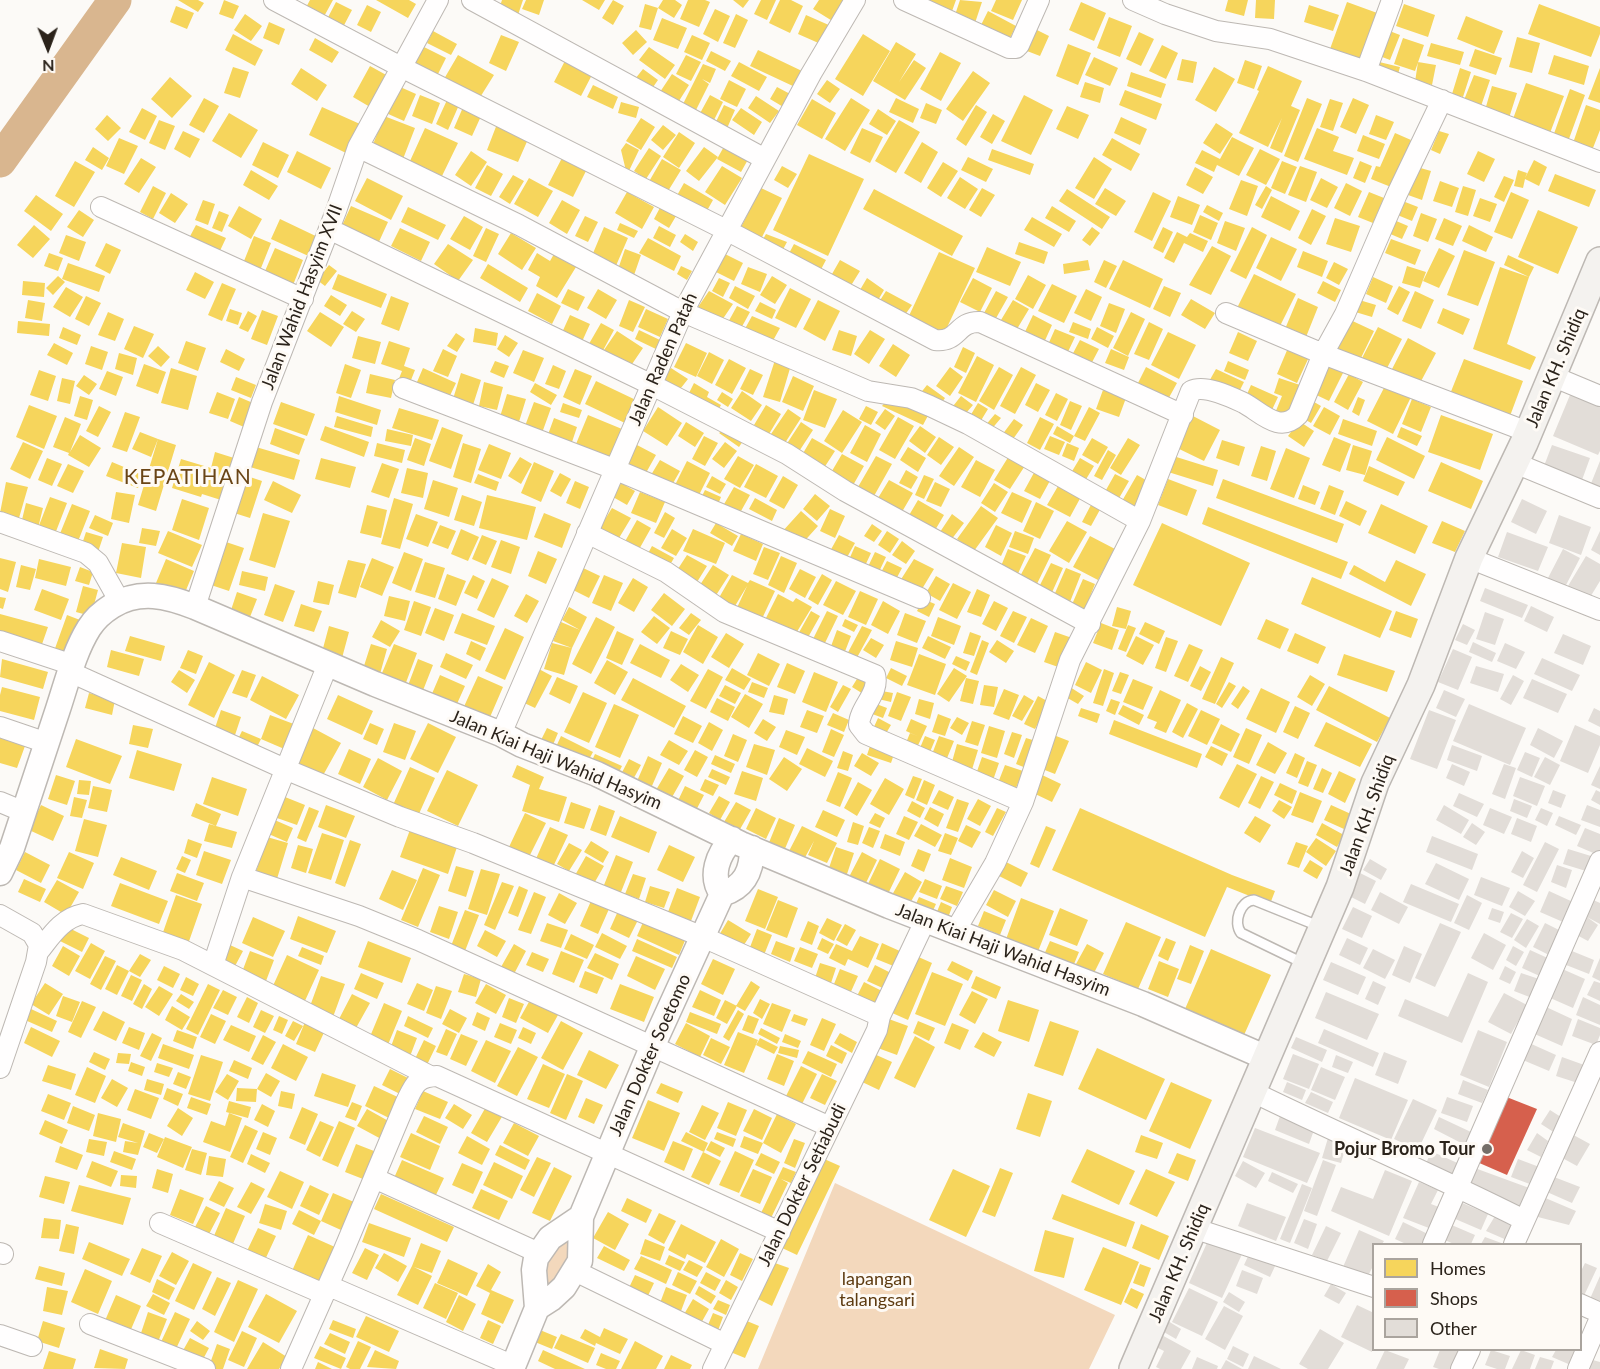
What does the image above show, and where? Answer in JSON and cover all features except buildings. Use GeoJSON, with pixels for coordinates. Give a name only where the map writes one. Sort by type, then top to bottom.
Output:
{"type":"FeatureCollection","features":[{"type":"Feature","properties":{"kind":"main road","name":"Jalan KH. Shidiq"},"geometry":{"type":"LineString","coordinates":[[1133,1369],[1340,887],[1375,783],[1421,685],[1469,558],[1515,463],[1598,272]]}},
{"type":"Feature","properties":{"kind":"street"},"geometry":{"type":"LineString","coordinates":[[274,0],[935,339],[942,341],[951,338],[963,325],[980,322],[1183,415]]}},
{"type":"Feature","properties":{"kind":"street","name":"Jalan Wahid Hasyim XVII"},"geometry":{"type":"LineString","coordinates":[[195,607],[262,402],[329,230],[358,147],[438,0]]}},
{"type":"Feature","properties":{"kind":"street"},"geometry":{"type":"LineString","coordinates":[[472,0],[765,159]]}},
{"type":"Feature","properties":{"kind":"street","name":"Jalan Raden Patah"},"geometry":{"type":"LineString","coordinates":[[501,734],[683,312],[811,74],[855,0]]}},
{"type":"Feature","properties":{"kind":"street"},"geometry":{"type":"LineString","coordinates":[[904,0],[1009,48],[1016,48],[1019,45],[1039,0]]}},
{"type":"Feature","properties":{"kind":"street"},"geometry":{"type":"LineString","coordinates":[[1133,0],[1165,14],[1216,31],[1270,39],[1366,71],[1600,162]]}},
{"type":"Feature","properties":{"kind":"street"},"geometry":{"type":"LineString","coordinates":[[1366,71],[1392,0]]}},
{"type":"Feature","properties":{"kind":"street"},"geometry":{"type":"LineString","coordinates":[[954,933],[995,863],[1023,802],[1070,660],[1140,521],[1191,391],[1203,388],[1244,404],[1275,422],[1291,421],[1298,415],[1323,354],[1350,303],[1397,194],[1442,100]]}},
{"type":"Feature","properties":{"kind":"street"},"geometry":{"type":"LineString","coordinates":[[358,147],[519,225],[683,312],[868,391],[911,398],[968,424],[1140,521]]}},
{"type":"Feature","properties":{"kind":"street"},"geometry":{"type":"LineString","coordinates":[[101,207],[303,299]]}},
{"type":"Feature","properties":{"kind":"street"},"geometry":{"type":"LineString","coordinates":[[329,230],[650,384],[787,454],[845,490],[1090,624]]}},
{"type":"Feature","properties":{"kind":"street"},"geometry":{"type":"LineString","coordinates":[[1226,313],[1323,354],[1528,432]]}},
{"type":"Feature","properties":{"kind":"street"},"geometry":{"type":"LineString","coordinates":[[1552,376],[1600,396]]}},
{"type":"Feature","properties":{"kind":"street"},"geometry":{"type":"LineString","coordinates":[[403,388],[614,469],[920,598]]}},
{"type":"Feature","properties":{"kind":"street"},"geometry":{"type":"LineString","coordinates":[[1515,463],[1600,498]]}},
{"type":"Feature","properties":{"kind":"street"},"geometry":{"type":"LineString","coordinates":[[0,522],[86,553],[98,563],[120,602]]}},
{"type":"Feature","properties":{"kind":"street"},"geometry":{"type":"LineString","coordinates":[[587,533],[666,572],[724,612],[875,675],[876,685],[859,718],[859,725],[866,734],[1023,802]]}},
{"type":"Feature","properties":{"kind":"street"},"geometry":{"type":"LineString","coordinates":[[1469,558],[1600,610]]}},
{"type":"Feature","properties":{"kind":"street","name":"Jalan Kiai Haji Wahid Hasyim"},"geometry":{"type":"LineString","coordinates":[[0,873],[12,848],[71,669],[90,626],[120,602],[137,596],[151,595],[195,607],[501,734],[522,745],[597,774],[742,844],[925,921],[1143,1004],[1267,1058]]}},
{"type":"Feature","properties":{"kind":"street"},"geometry":{"type":"LineString","coordinates":[[0,641],[71,669],[285,769],[400,817],[473,843],[703,938],[872,1013]]}},
{"type":"Feature","properties":{"kind":"street"},"geometry":{"type":"LineString","coordinates":[[213,965],[242,877],[328,664]]}},
{"type":"Feature","properties":{"kind":"street"},"geometry":{"type":"LineString","coordinates":[[0,728],[47,743]]}},
{"type":"Feature","properties":{"kind":"street"},"geometry":{"type":"LineString","coordinates":[[0,802],[24,812]]}},
{"type":"Feature","properties":{"kind":"street"},"geometry":{"type":"LineString","coordinates":[[742,844],[748,875],[739,886],[722,894],[718,889],[715,869],[725,846],[742,844]]}},
{"type":"Feature","properties":{"kind":"street"},"geometry":{"type":"LineString","coordinates":[[1435,1243],[1600,861]]}},
{"type":"Feature","properties":{"kind":"street"},"geometry":{"type":"LineString","coordinates":[[242,877],[359,916],[425,944],[830,1127]]}},
{"type":"Feature","properties":{"kind":"street","name":"Jalan Dokter Soetomo"},"geometry":{"type":"LineString","coordinates":[[537,1308],[564,1287],[575,1271],[581,1254],[581,1216],[653,1046],[722,894]]}},
{"type":"Feature","properties":{"kind":"street"},"geometry":{"type":"LineString","coordinates":[[0,1068],[39,951],[68,919],[82,914],[183,950],[430,1076]]}},
{"type":"Feature","properties":{"kind":"street"},"geometry":{"type":"LineString","coordinates":[[0,915],[32,933],[38,940],[39,951]]}},
{"type":"Feature","properties":{"kind":"street","name":"Jalan Dokter Setiabudi"},"geometry":{"type":"LineString","coordinates":[[713,1369],[877,1030],[872,1013],[925,921]]}},
{"type":"Feature","properties":{"kind":"street"},"geometry":{"type":"LineString","coordinates":[[1515,1243],[1600,1052]]}},
{"type":"Feature","properties":{"kind":"street"},"geometry":{"type":"LineString","coordinates":[[291,1369],[415,1083],[422,1078],[437,1076],[780,1232]]}},
{"type":"Feature","properties":{"kind":"street"},"geometry":{"type":"LineString","coordinates":[[1253,1092],[1367,1147],[1458,1187],[1524,1221]]}},
{"type":"Feature","properties":{"kind":"street"},"geometry":{"type":"LineString","coordinates":[[374,1178],[539,1253]]}},
{"type":"Feature","properties":{"kind":"street"},"geometry":{"type":"LineString","coordinates":[[160,1223],[513,1367],[537,1308],[534,1270],[539,1253],[550,1238],[581,1216]]}},
{"type":"Feature","properties":{"kind":"street"},"geometry":{"type":"LineString","coordinates":[[1193,1228],[1372,1286]]}},
{"type":"Feature","properties":{"kind":"street"},"geometry":{"type":"LineString","coordinates":[[575,1271],[725,1344]]}},
{"type":"Feature","properties":{"kind":"street"},"geometry":{"type":"LineString","coordinates":[[1582,1304],[1600,1313]]}},
{"type":"Feature","properties":{"kind":"street"},"geometry":{"type":"LineString","coordinates":[[1578,1369],[1589,1350],[1600,1318]]}},
{"type":"Feature","properties":{"kind":"street"},"geometry":{"type":"LineString","coordinates":[[90,1324],[205,1369]]}},
{"type":"Feature","properties":{"kind":"street"},"geometry":{"type":"LineString","coordinates":[[0,1335],[32,1346]]}},
{"type":"Feature","properties":{"kind":"street"},"geometry":{"type":"LineString","coordinates":[[1461,1369],[1470,1351]]}},
{"type":"Feature","properties":{"kind":"lane"},"geometry":{"type":"LineString","coordinates":[[1307,965],[1241,933],[1237,928],[1244,903],[1254,900],[1323,928]]}},
{"type":"Feature","properties":{"kind":"green space","name":"lapangan talangsari"},"geometry":{"type":"Polygon","coordinates":[[[835,1183],[1115,1315],[1089,1369],[758,1369],[835,1183]]]}},
{"type":"Feature","properties":{"kind":"green space"},"geometry":{"type":"Polygon","coordinates":[[[573,1233],[567,1268],[542,1296],[544,1259],[573,1233]]]}},
{"type":"Feature","properties":{"kind":"waterway"},"geometry":{"type":"LineString","coordinates":[[0,161],[115,0]]}},
{"type":"Feature","properties":{"kind":"place","name":"Pojur Bromo Tour"},"geometry":{"type":"Point","coordinates":[1487,1149]}},
{"type":"Feature","properties":{"kind":"district","name":"KEPATIHAN"},"geometry":{"type":"Point","coordinates":[188,477]}}]}
